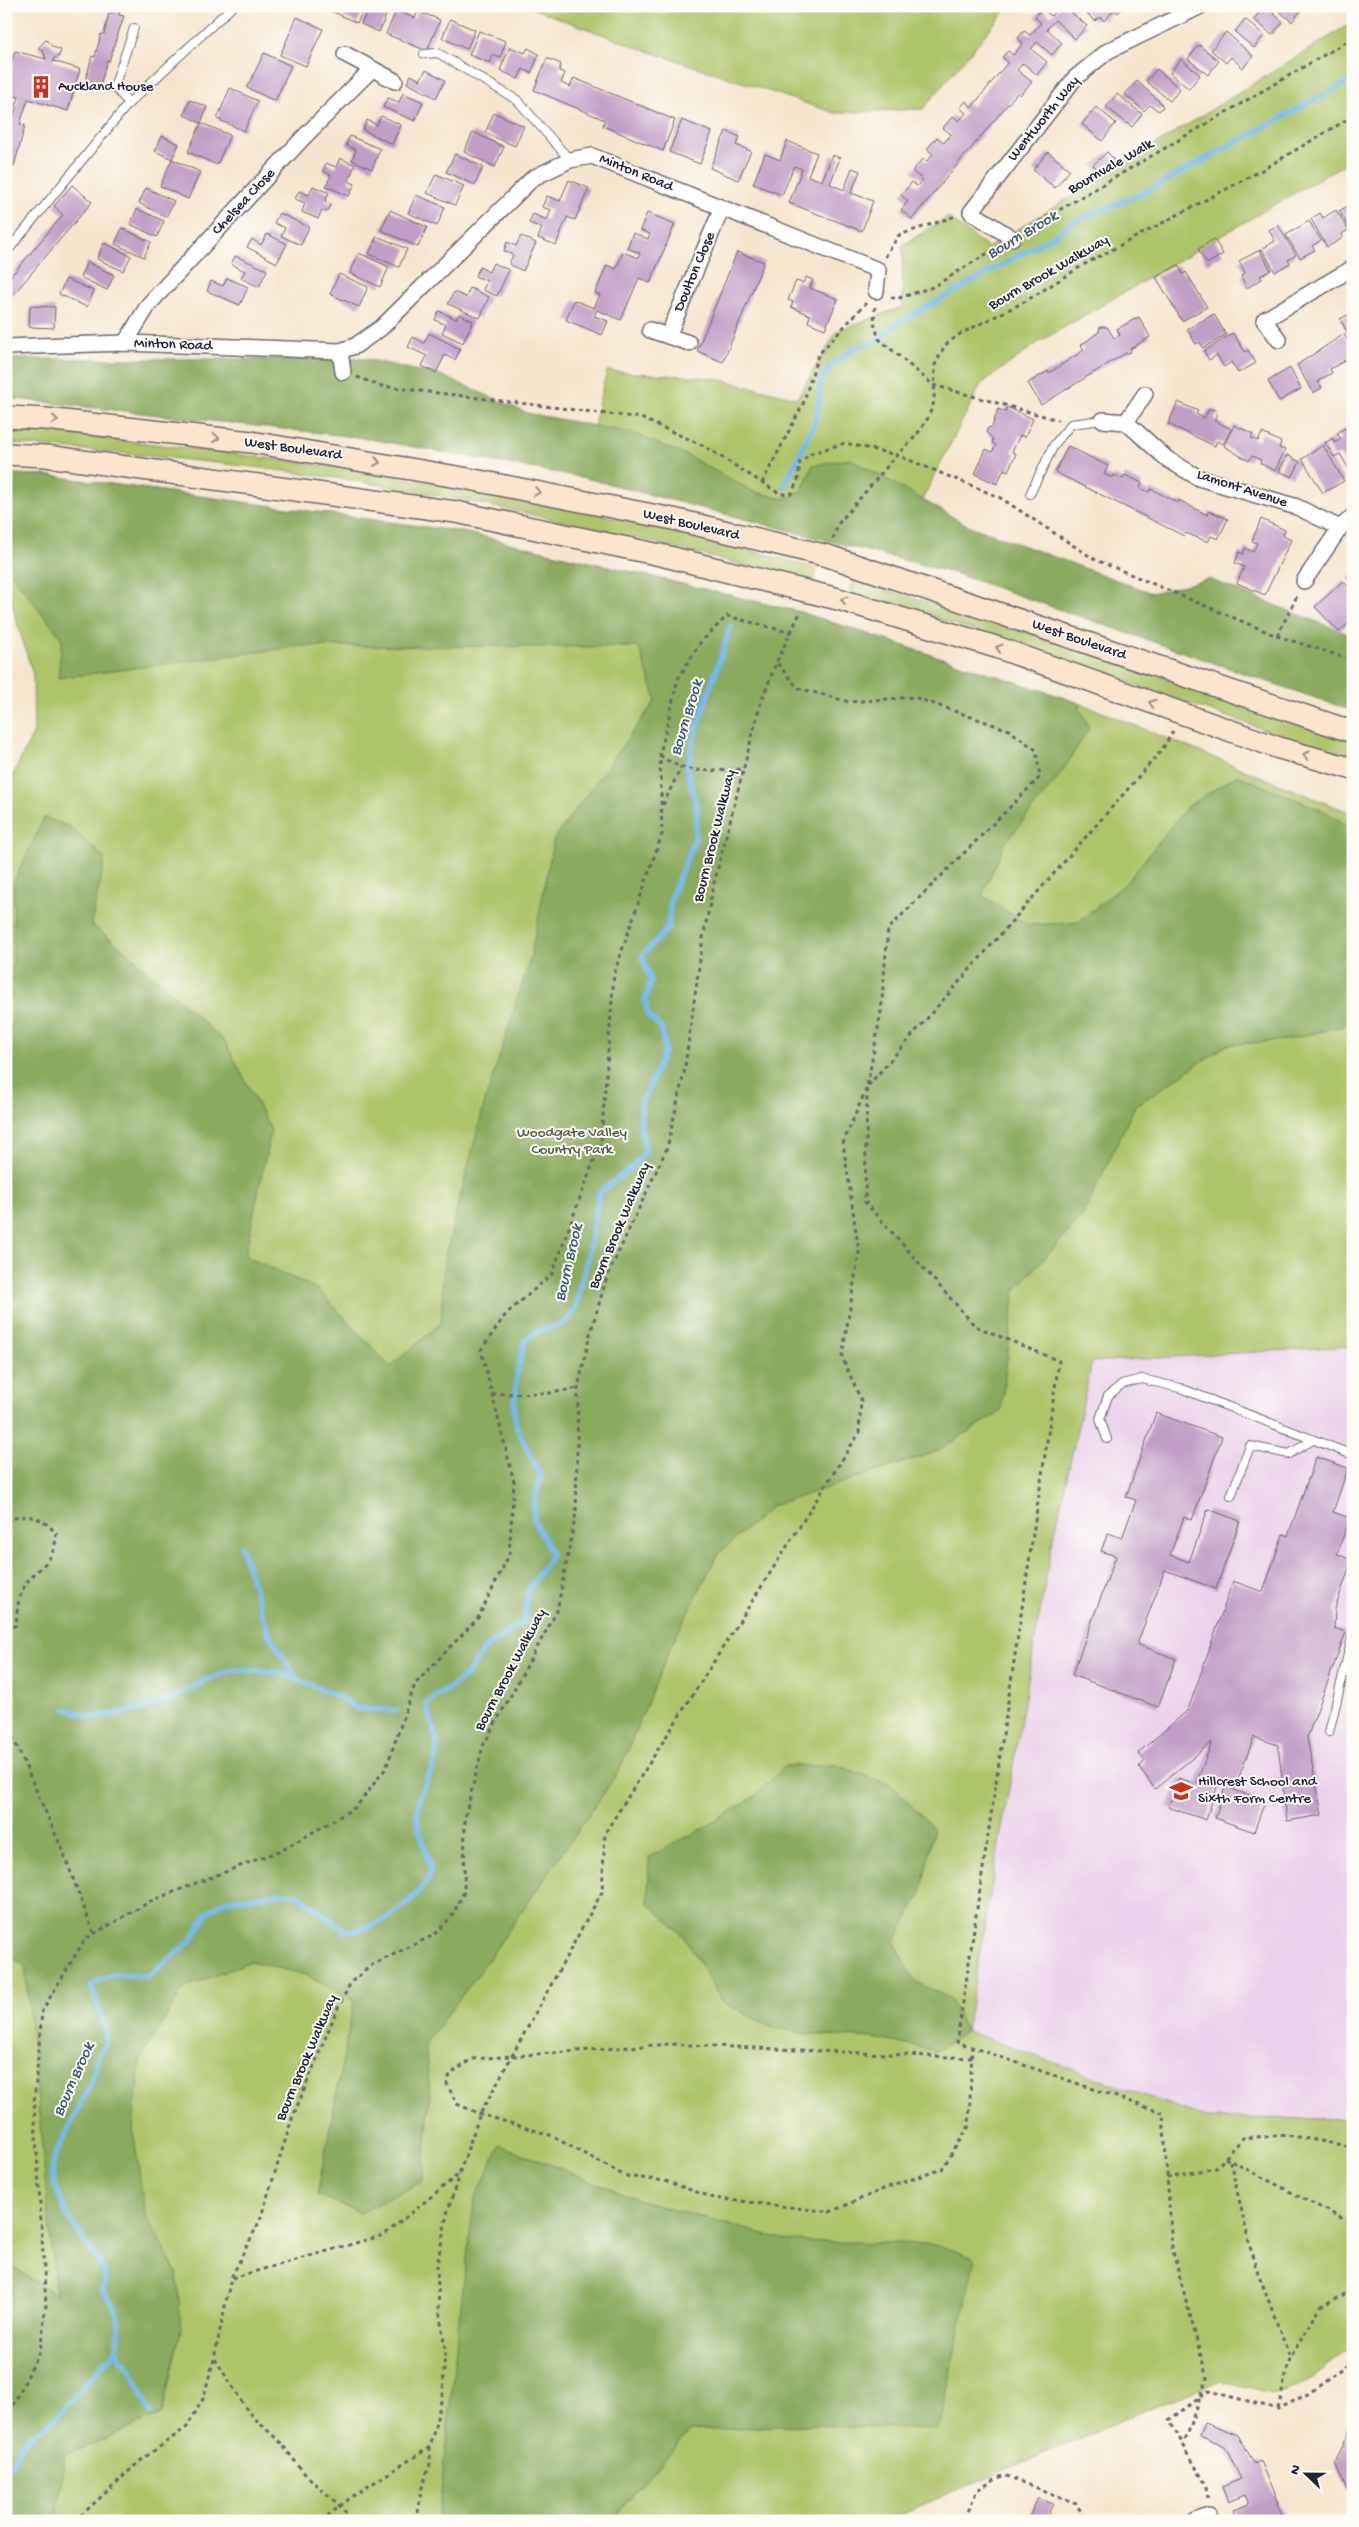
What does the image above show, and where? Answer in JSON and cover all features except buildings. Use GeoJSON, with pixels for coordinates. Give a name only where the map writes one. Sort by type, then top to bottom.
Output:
{"type":"FeatureCollection","features":[{"type":"Feature","properties":{"kind":"main road","name":"West Boulevard"},"geometry":{"type":"LineString","coordinates":[[6,417],[56,420],[306,451],[459,477],[673,519],[828,556],[1353,732]]}},
{"type":"Feature","properties":{"kind":"main road"},"geometry":{"type":"LineString","coordinates":[[6,454],[55,458],[456,512],[665,556],[838,598],[990,645],[1279,748],[1353,769]]}},
{"type":"Feature","properties":{"kind":"street","name":"Wentworth Way"},"geometry":{"type":"LineString","coordinates":[[971,212],[1075,78],[1108,51],[1201,6]]}},
{"type":"Feature","properties":{"kind":"street"},"geometry":{"type":"LineString","coordinates":[[345,54],[395,81]]}},
{"type":"Feature","properties":{"kind":"street","name":"Chelsea Close"},"geometry":{"type":"LineString","coordinates":[[125,343],[149,304],[304,137],[372,69]]}},
{"type":"Feature","properties":{"kind":"street","name":"Minton Road"},"geometry":{"type":"LineString","coordinates":[[6,347],[125,343],[340,351],[355,346],[381,328],[533,178],[570,160],[592,156],[878,270]]}},
{"type":"Feature","properties":{"kind":"street","name":"Doulton Close"},"geometry":{"type":"LineString","coordinates":[[668,336],[722,208]]}},
{"type":"Feature","properties":{"kind":"street"},"geometry":{"type":"LineString","coordinates":[[971,212],[1012,238]]}},
{"type":"Feature","properties":{"kind":"street"},"geometry":{"type":"LineString","coordinates":[[1279,340],[1264,320],[1353,268]]}},
{"type":"Feature","properties":{"kind":"street"},"geometry":{"type":"LineString","coordinates":[[876,291],[878,270]]}},
{"type":"Feature","properties":{"kind":"street"},"geometry":{"type":"LineString","coordinates":[[650,330],[689,343]]}},
{"type":"Feature","properties":{"kind":"street"},"geometry":{"type":"LineString","coordinates":[[340,351],[343,372]]}},
{"type":"Feature","properties":{"kind":"street"},"geometry":{"type":"LineString","coordinates":[[1103,420],[1126,422],[1145,394]]}},
{"type":"Feature","properties":{"kind":"street","name":"Lamont Avenue"},"geometry":{"type":"LineString","coordinates":[[1126,422],[1167,459],[1199,478],[1296,507],[1340,528]]}},
{"type":"Feature","properties":{"kind":"street"},"geometry":{"type":"LineString","coordinates":[[1304,581],[1340,528],[1353,516]]}},
{"type":"Feature","properties":{"kind":"lane"},"geometry":{"type":"LineString","coordinates":[[6,253],[129,103],[233,6]]}},
{"type":"Feature","properties":{"kind":"lane"},"geometry":{"type":"LineString","coordinates":[[129,103],[114,88],[134,28]]}},
{"type":"Feature","properties":{"kind":"lane"},"geometry":{"type":"LineString","coordinates":[[424,54],[438,53],[517,100],[570,160]]}},
{"type":"Feature","properties":{"kind":"lane"},"geometry":{"type":"LineString","coordinates":[[1030,494],[1054,445],[1071,424],[1103,420]]}},
{"type":"Feature","properties":{"kind":"lane"},"geometry":{"type":"LineString","coordinates":[[1107,1439],[1100,1418],[1108,1396],[1122,1384],[1142,1380],[1180,1388],[1353,1455]]}},
{"type":"Feature","properties":{"kind":"lane"},"geometry":{"type":"LineString","coordinates":[[1231,1496],[1250,1446],[1289,1454],[1313,1440]]}},
{"type":"Feature","properties":{"kind":"lane"},"geometry":{"type":"LineString","coordinates":[[1329,1732],[1353,1634]]}},
{"type":"Feature","properties":{"kind":"path","name":"Bournvale Walk"},"geometry":{"type":"LineString","coordinates":[[876,291],[896,299],[933,287],[1012,238],[1353,38]]}},
{"type":"Feature","properties":{"kind":"path","name":"Bourn Brook Walkway"},"geometry":{"type":"LineString","coordinates":[[838,524],[897,455],[916,436],[928,418],[934,402],[934,365],[945,345],[960,334],[1026,301],[1086,264],[1262,170],[1353,116]]}},
{"type":"Feature","properties":{"kind":"path"},"geometry":{"type":"LineString","coordinates":[[878,270],[899,234],[971,212]]}},
{"type":"Feature","properties":{"kind":"path"},"geometry":{"type":"LineString","coordinates":[[762,483],[803,404],[818,355],[876,291]]}},
{"type":"Feature","properties":{"kind":"path"},"geometry":{"type":"LineString","coordinates":[[874,323],[879,339],[933,385],[1071,424]]}},
{"type":"Feature","properties":{"kind":"path"},"geometry":{"type":"LineString","coordinates":[[343,372],[382,386],[641,418],[704,446],[780,494],[791,494],[798,480],[800,462],[812,453],[845,443],[897,455],[999,497],[1094,559],[1277,636],[1353,660]]}},
{"type":"Feature","properties":{"kind":"path"},"geometry":{"type":"LineString","coordinates":[[1277,636],[1304,581]]}},
{"type":"Feature","properties":{"kind":"path","name":"Bourn Brook Walkway"},"geometry":{"type":"LineString","coordinates":[[74,2521],[140,2461],[187,2427],[203,2399],[214,2359],[231,2278],[260,2220],[292,2119],[336,2012],[351,1982],[372,1965],[434,1936],[452,1916],[464,1892],[465,1817],[483,1746],[557,1611],[576,1513],[578,1388],[590,1334],[608,1277],[667,1148],[684,1073],[703,938],[714,882],[760,705],[776,663],[803,607]]}},
{"type":"Feature","properties":{"kind":"path"},"geometry":{"type":"LineString","coordinates":[[6,2420],[40,2351],[46,2305],[34,2104],[42,2011],[85,1939],[153,1900],[284,1849],[356,1807],[386,1768],[415,1684],[478,1618],[509,1555],[514,1482],[481,1350],[506,1314],[552,1274],[601,1141],[614,974],[662,834],[660,754],[678,679],[700,643],[727,616],[792,633]]}},
{"type":"Feature","properties":{"kind":"path"},"geometry":{"type":"LineString","coordinates":[[776,663],[798,688],[849,702],[914,697],[1010,730],[1036,750],[1040,777],[888,929],[881,1012],[867,1087],[865,1202],[975,1326],[1059,1361],[958,2042],[1163,2113],[1172,2248],[1207,2378],[1183,2444]]}},
{"type":"Feature","properties":{"kind":"path"},"geometry":{"type":"LineString","coordinates":[[417,2521],[421,2490],[430,2464],[430,2447],[443,2393],[445,2348],[439,2309],[436,2265],[447,2214],[480,2114],[602,1892],[605,1833],[858,1433],[861,1400],[842,1358],[859,1252],[843,1143],[867,1087],[1162,750],[1175,727]]}},
{"type":"Feature","properties":{"kind":"path"},"geometry":{"type":"LineString","coordinates":[[660,754],[681,767],[706,771],[743,769]]}},
{"type":"Feature","properties":{"kind":"path"},"geometry":{"type":"LineString","coordinates":[[662,807],[681,767]]}},
{"type":"Feature","properties":{"kind":"path"},"geometry":{"type":"LineString","coordinates":[[492,1394],[550,1393],[578,1388]]}},
{"type":"Feature","properties":{"kind":"path"},"geometry":{"type":"LineString","coordinates":[[6,1521],[22,1515],[44,1520],[56,1533],[56,1548],[46,1564],[35,1571],[21,1594],[16,1625],[6,1631]]}},
{"type":"Feature","properties":{"kind":"path"},"geometry":{"type":"LineString","coordinates":[[6,1732],[14,1740],[62,1849],[94,1934]]}},
{"type":"Feature","properties":{"kind":"path"},"geometry":{"type":"LineString","coordinates":[[972,2047],[972,2058],[969,2126],[942,2169],[886,2188],[830,2212],[714,2198],[665,2181],[625,2176],[550,2135],[480,2114],[457,2104],[446,2084],[450,2074],[473,2059],[669,2044],[972,2058]]}},
{"type":"Feature","properties":{"kind":"path"},"geometry":{"type":"LineString","coordinates":[[1167,2178],[1216,2168],[1243,2138],[1287,2135],[1353,2146]]}},
{"type":"Feature","properties":{"kind":"path"},"geometry":{"type":"LineString","coordinates":[[1224,2158],[1353,2224]]}},
{"type":"Feature","properties":{"kind":"path"},"geometry":{"type":"LineString","coordinates":[[1230,2161],[1254,2259],[1290,2358]]}},
{"type":"Feature","properties":{"kind":"path"},"geometry":{"type":"LineString","coordinates":[[231,2278],[384,2235],[459,2174]]}},
{"type":"Feature","properties":{"kind":"path"},"geometry":{"type":"LineString","coordinates":[[1278,2409],[1290,2358],[1321,2306],[1353,2290]]}},
{"type":"Feature","properties":{"kind":"path"},"geometry":{"type":"LineString","coordinates":[[214,2359],[249,2413],[281,2443],[305,2474],[340,2506],[353,2521]]}},
{"type":"Feature","properties":{"kind":"path"},"geometry":{"type":"LineString","coordinates":[[1206,2519],[1206,2486],[1169,2420],[1209,2391],[1278,2409],[1308,2394],[1353,2361]]}},
{"type":"Feature","properties":{"kind":"path"},"geometry":{"type":"LineString","coordinates":[[321,2521],[340,2506],[430,2447]]}},
{"type":"Feature","properties":{"kind":"path"},"geometry":{"type":"LineString","coordinates":[[957,2521],[966,2517],[977,2490],[1004,2476],[1076,2503],[1086,2521]]}},
{"type":"Feature","properties":{"kind":"shaded area","name":"Hillcrest School and Sixth Form Centre"},"geometry":{"type":"Polygon","coordinates":[[[1353,1346],[1353,2119],[1207,2118],[966,2031],[1051,1550],[1092,1362],[1353,1346]]]}},
{"type":"Feature","properties":{"kind":"green space"},"geometry":{"type":"Polygon","coordinates":[[[526,6],[1009,6],[923,109],[835,113],[639,48],[526,6]]]}},
{"type":"Feature","properties":{"kind":"green space"},"geometry":{"type":"Polygon","coordinates":[[[1353,22],[1353,159],[1039,342],[981,384],[893,557],[586,478],[597,410],[607,371],[713,378],[797,398],[837,331],[902,307],[903,245],[948,217],[988,248],[1353,22]]]}},
{"type":"Feature","properties":{"kind":"green space"},"geometry":{"type":"Polygon","coordinates":[[[6,359],[367,359],[423,372],[436,373],[527,413],[632,433],[686,455],[754,492],[785,499],[802,490],[813,465],[851,459],[967,525],[1152,593],[1209,579],[1353,636],[1353,711],[957,574],[586,478],[364,438],[6,398],[6,359]]]}},
{"type":"Feature","properties":{"kind":"green space"},"geometry":{"type":"Polygon","coordinates":[[[6,428],[313,464],[516,497],[718,542],[817,569],[814,583],[526,513],[351,480],[222,463],[6,443],[6,428]]]}},
{"type":"Feature","properties":{"kind":"green space","name":"Woodgate Valley Country Park"},"geometry":{"type":"Polygon","coordinates":[[[6,474],[44,475],[463,532],[800,612],[1077,702],[1353,814],[1353,1346],[1092,1362],[1051,1550],[966,2031],[1207,2118],[1353,2119],[1353,2347],[1302,2385],[1276,2394],[1221,2381],[1160,2404],[884,2521],[6,2521],[6,789],[34,732],[33,675],[6,585],[6,474]]]}},
{"type":"Feature","properties":{"kind":"green space"},"geometry":{"type":"Polygon","coordinates":[[[6,474],[44,475],[463,532],[800,612],[1077,702],[1089,728],[1060,775],[1005,843],[982,895],[1028,925],[1078,922],[1125,884],[1187,807],[1237,775],[1326,812],[1353,829],[1353,1018],[1343,1026],[1287,1040],[1227,1045],[1135,1106],[1082,1217],[1015,1290],[1001,1411],[938,1451],[772,1506],[717,1555],[671,1646],[619,1771],[481,1970],[425,2044],[430,2093],[423,2181],[360,2213],[317,2195],[354,2001],[306,1975],[251,1961],[184,1988],[140,2059],[133,2129],[145,2213],[177,2274],[181,2329],[162,2414],[64,2456],[57,2521],[6,2521],[6,2262],[56,2295],[25,1966],[6,1952],[6,1035],[12,1023],[14,881],[44,818],[69,826],[105,859],[91,924],[129,954],[225,1042],[271,1130],[245,1256],[319,1290],[390,1367],[441,1323],[444,1260],[484,1105],[530,960],[554,839],[656,700],[639,647],[303,646],[58,678],[62,639],[6,567],[6,474]]]}},
{"type":"Feature","properties":{"kind":"green space"},"geometry":{"type":"Polygon","coordinates":[[[853,580],[1049,639],[1353,742],[1353,760],[986,634],[849,591],[853,580]]]}},
{"type":"Feature","properties":{"kind":"green space"},"geometry":{"type":"Polygon","coordinates":[[[835,1765],[892,1785],[934,1829],[921,1893],[895,1942],[913,1980],[950,1999],[966,2031],[937,2051],[873,2038],[808,2034],[771,2027],[722,2002],[684,1936],[648,1903],[649,1857],[706,1827],[755,1796],[785,1766],[835,1765]]]}},
{"type":"Feature","properties":{"kind":"green space"},"geometry":{"type":"Polygon","coordinates":[[[500,2145],[651,2204],[790,2241],[936,2244],[975,2258],[938,2429],[805,2425],[691,2430],[627,2501],[613,2521],[438,2521],[458,2327],[474,2202],[500,2145]]]}},
{"type":"Feature","properties":{"kind":"waterway","name":"Bourn Brook"},"geometry":{"type":"LineString","coordinates":[[784,487],[815,422],[819,403],[820,381],[830,366],[853,349],[879,339],[896,324],[1052,237],[1074,222],[1143,193],[1353,79]]}},
{"type":"Feature","properties":{"kind":"waterway","name":"Bourn Brook"},"geometry":{"type":"LineString","coordinates":[[6,2474],[22,2443],[52,2422],[116,2350],[118,2341],[119,2325],[116,2311],[102,2290],[105,2282],[105,2271],[68,2217],[55,2186],[52,2172],[55,2155],[91,2083],[97,2059],[107,2041],[105,2026],[91,1986],[111,1976],[148,1977],[191,1941],[208,1912],[225,1901],[282,1893],[299,1895],[345,1931],[360,1930],[386,1919],[412,1899],[428,1880],[431,1870],[417,1821],[419,1800],[436,1758],[437,1741],[426,1704],[467,1675],[484,1649],[524,1621],[528,1591],[552,1554],[536,1525],[534,1517],[534,1501],[541,1477],[517,1429],[514,1410],[517,1372],[525,1340],[538,1331],[565,1323],[575,1310],[589,1250],[599,1193],[632,1167],[646,1151],[641,1130],[641,1106],[665,1050],[661,1028],[648,1015],[645,1000],[651,981],[642,956],[668,928],[671,897],[695,839],[697,809],[687,768],[695,734],[731,626]]}},
{"type":"Feature","properties":{"kind":"waterway"},"geometry":{"type":"LineString","coordinates":[[241,1546],[269,1635],[297,1678]]}},
{"type":"Feature","properties":{"kind":"waterway"},"geometry":{"type":"LineString","coordinates":[[66,1709],[90,1717],[119,1714],[168,1701],[206,1680],[233,1670],[279,1672],[340,1697],[358,1709],[397,1710]]}},
{"type":"Feature","properties":{"kind":"waterway"},"geometry":{"type":"LineString","coordinates":[[116,2350],[121,2360],[130,2368],[150,2413]]}},
{"type":"Feature","properties":{"kind":"place","name":"Auckland House"},"geometry":{"type":"Point","coordinates":[41,87]}},
{"type":"Feature","properties":{"kind":"place","name":"Hillcrest School and Sixth Form Centre"},"geometry":{"type":"Point","coordinates":[1181,1791]}}]}
